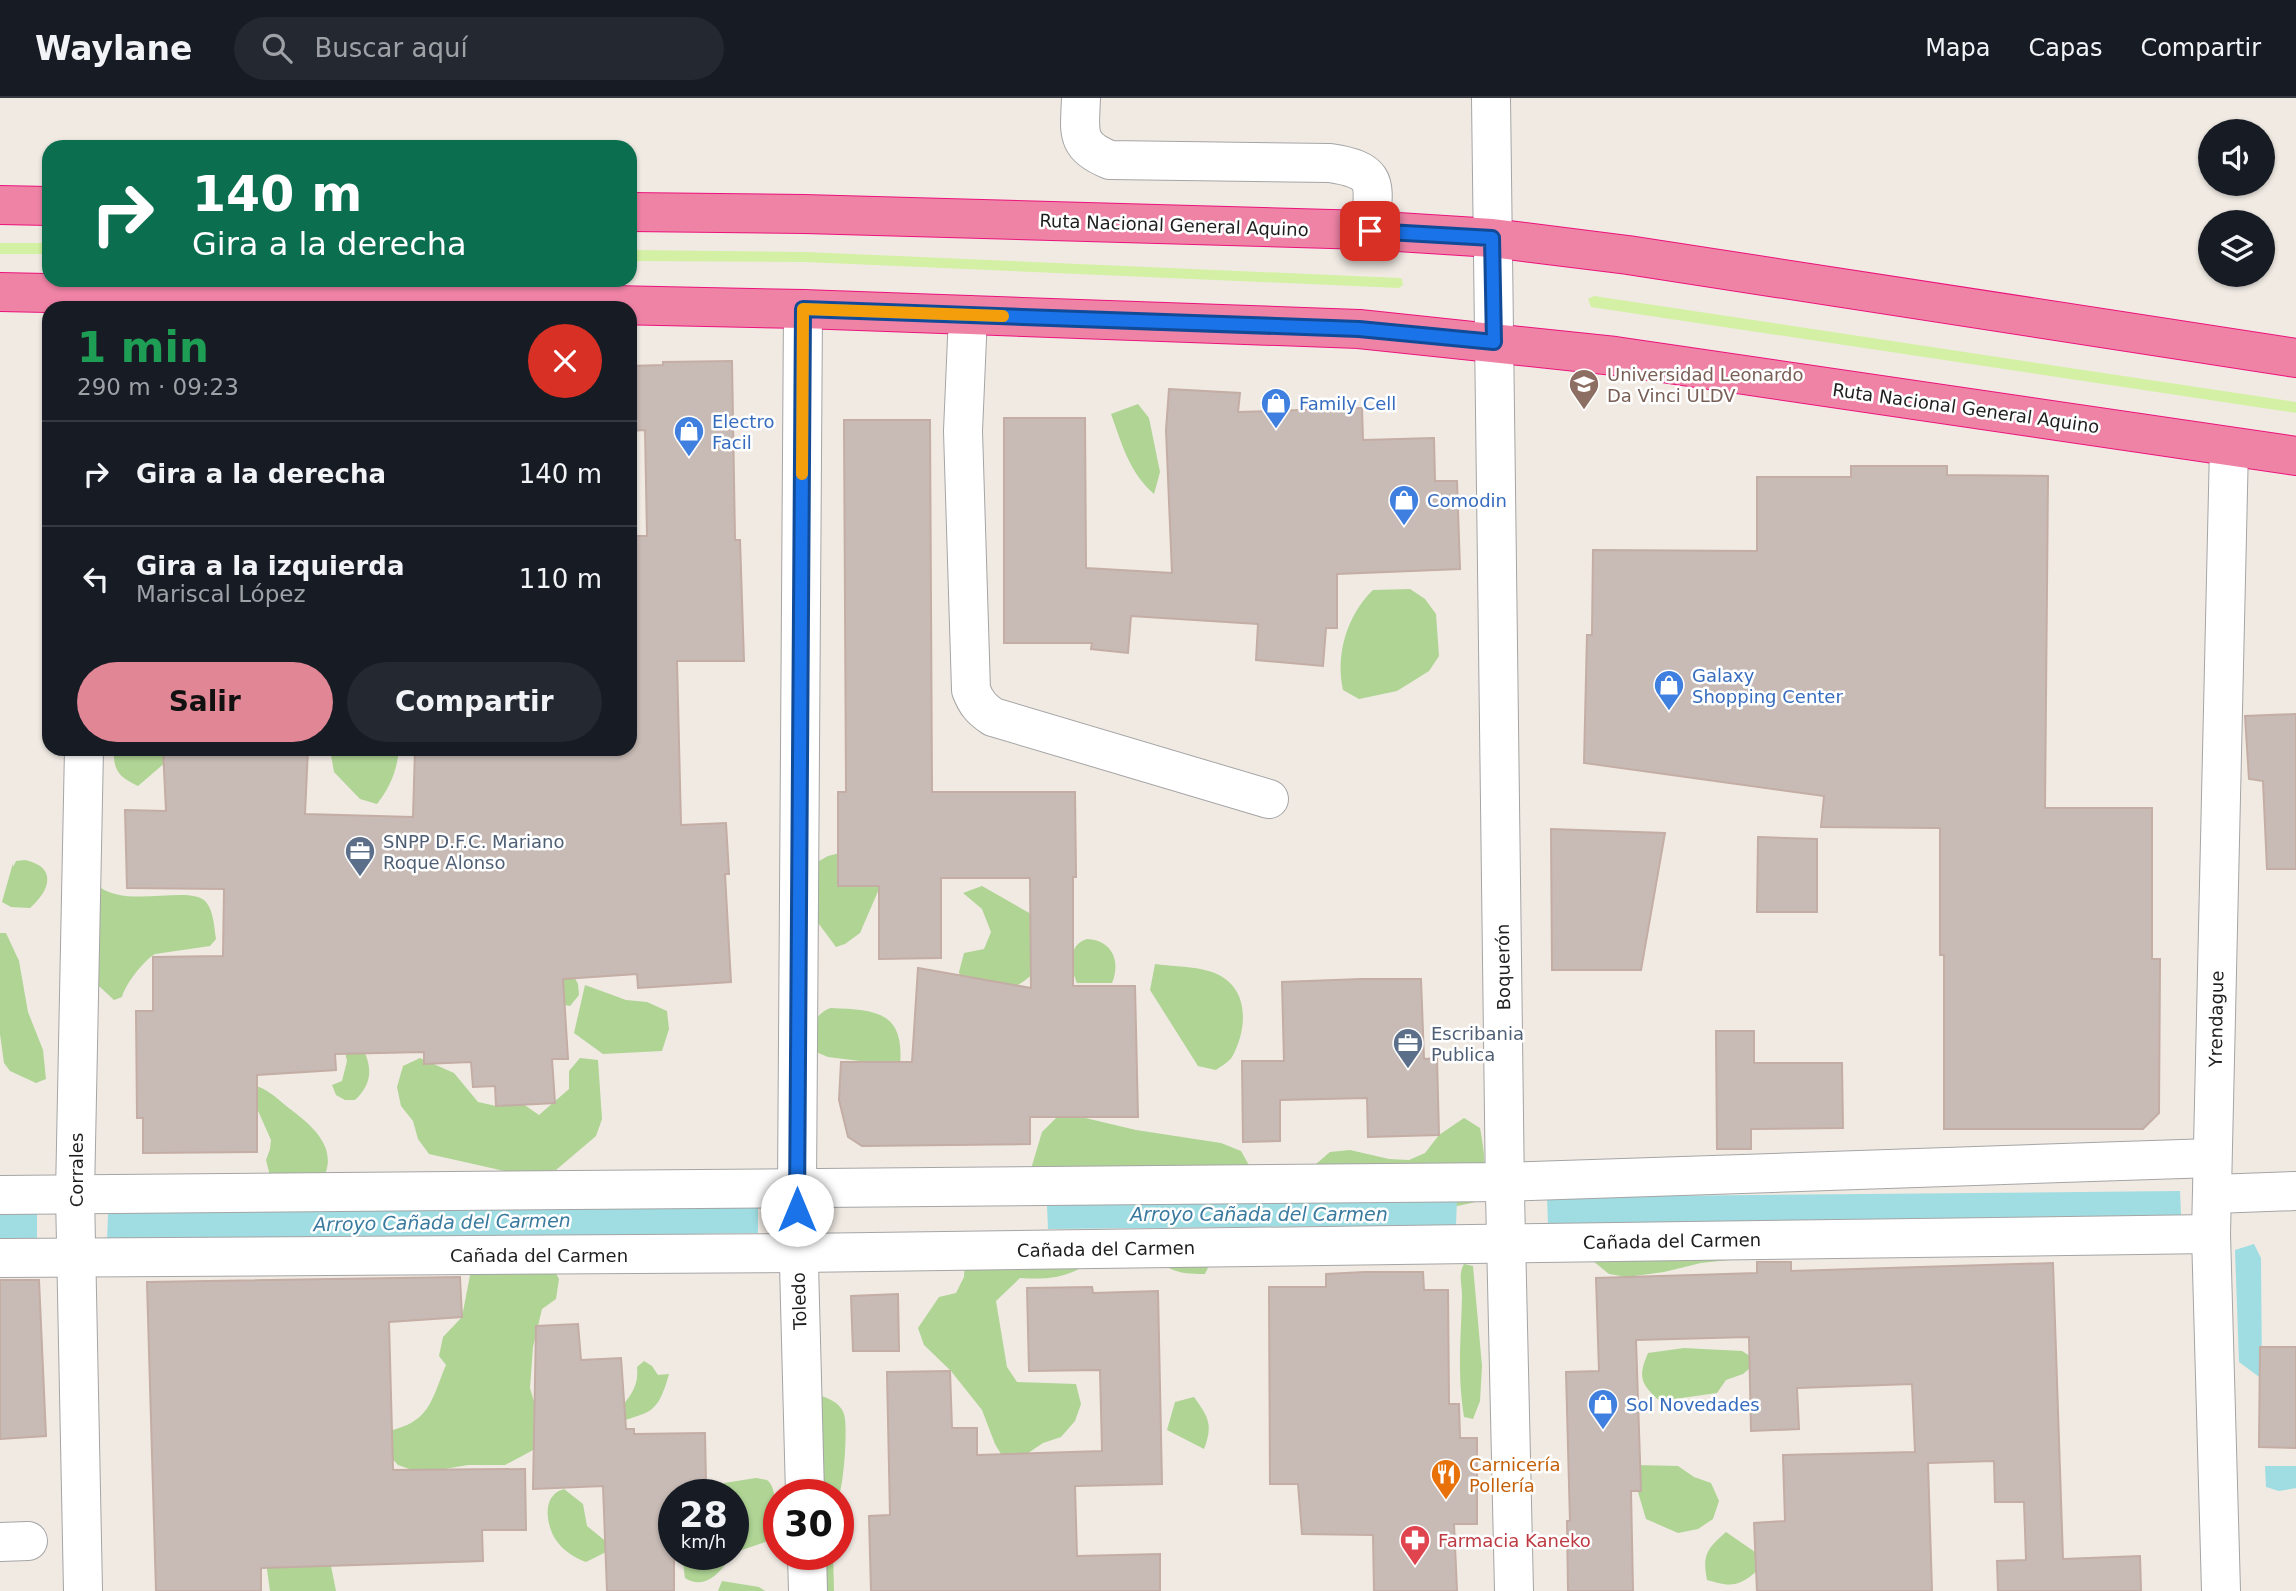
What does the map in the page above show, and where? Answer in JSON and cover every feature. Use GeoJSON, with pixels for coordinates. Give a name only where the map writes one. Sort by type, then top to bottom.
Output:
{"type":"FeatureCollection","features":[{"type":"Feature","properties":{"kind":"highway"},"geometry":{"type":"LineString","coordinates":[[0,205],[42,206]]}},
{"type":"Feature","properties":{"kind":"highway","name":"Ruta Nacional General Aquino"},"geometry":{"type":"LineString","coordinates":[[637,212],[804,214],[1370,231],[1492,238],[1628,255],[2296,358]]}},
{"type":"Feature","properties":{"kind":"highway","name":"Ruta Nacional General Aquino"},"geometry":{"type":"LineString","coordinates":[[0,292],[94,301]]}},
{"type":"Feature","properties":{"kind":"highway","name":"Ruta Nacional General Aquino"},"geometry":{"type":"LineString","coordinates":[[637,307],[803,309],[1359,329],[1615,356],[2296,456]]}},
{"type":"Feature","properties":{"kind":"street"},"geometry":{"type":"LineString","coordinates":[[1081,98],[1080,134],[1085,146],[1094,154],[1110,160],[1330,163],[1353,167],[1368,175],[1373,186],[1370,231]]}},
{"type":"Feature","properties":{"kind":"street","name":"Boquerón"},"geometry":{"type":"LineString","coordinates":[[1491,98],[1505,1188],[1514,1591]]}},
{"type":"Feature","properties":{"kind":"street","name":"Toledo"},"geometry":{"type":"LineString","coordinates":[[803,309],[797,1188],[805,1479]]}},
{"type":"Feature","properties":{"kind":"street"},"geometry":{"type":"LineString","coordinates":[[968,315],[963,431],[971,690],[975,700],[981,709],[993,717],[1269,799]]}},
{"type":"Feature","properties":{"kind":"street","name":"Yrendague"},"geometry":{"type":"LineString","coordinates":[[2221,1591],[2211,1234],[2229,447]]}},
{"type":"Feature","properties":{"kind":"street","name":"Corrales"},"geometry":{"type":"LineString","coordinates":[[83,1591],[76,1199],[85,756]]}},
{"type":"Feature","properties":{"kind":"street"},"geometry":{"type":"LineString","coordinates":[[0,1195],[76,1199],[797,1188],[1505,1188],[2213,1176],[2296,1191]]}},
{"type":"Feature","properties":{"kind":"street","name":"Cañada del Carmen"},"geometry":{"type":"LineString","coordinates":[[0,1258],[76,1252],[798,1253],[1507,1240],[2211,1234]]}},
{"type":"Feature","properties":{"kind":"street"},"geometry":{"type":"LineString","coordinates":[[807,1570],[808,1591]]}},
{"type":"Feature","properties":{"kind":"green space"},"geometry":{"type":"Polygon","coordinates":[[[0,243],[42,243],[42,254],[0,254],[0,243]]]}},
{"type":"Feature","properties":{"kind":"green space"},"geometry":{"type":"Polygon","coordinates":[[[637,250],[806,252],[1400,278],[1403,285],[1399,288],[805,262],[637,261],[637,250]]]}},
{"type":"Feature","properties":{"kind":"green space"},"geometry":{"type":"Polygon","coordinates":[[[1594,296],[2296,402],[2296,413],[1591,307],[1588,299],[1594,296]]]}},
{"type":"Feature","properties":{"kind":"green space"},"geometry":{"type":"Polygon","coordinates":[[[1138,404],[1149,418],[1160,472],[1154,494],[1132,467],[1111,414],[1138,404]]]}},
{"type":"Feature","properties":{"kind":"green space"},"geometry":{"type":"Polygon","coordinates":[[[1410,589],[1425,599],[1436,614],[1439,656],[1429,671],[1397,691],[1359,699],[1343,690],[1341,677],[1342,650],[1350,623],[1373,590],[1410,589]]]}},
{"type":"Feature","properties":{"kind":"green space"},"geometry":{"type":"Polygon","coordinates":[[[114,756],[173,756],[138,786],[126,780],[115,763],[114,756]]]}},
{"type":"Feature","properties":{"kind":"green space"},"geometry":{"type":"Polygon","coordinates":[[[331,756],[398,756],[392,778],[377,804],[360,799],[334,772],[331,756]]]}},
{"type":"Feature","properties":{"kind":"green space"},"geometry":{"type":"Polygon","coordinates":[[[848,851],[880,880],[879,889],[860,933],[836,947],[813,916],[810,866],[828,856],[848,851]]]}},
{"type":"Feature","properties":{"kind":"green space"},"geometry":{"type":"Polygon","coordinates":[[[25,860],[43,868],[46,887],[30,908],[11,907],[2,902],[13,863],[13,867],[16,861],[25,860]]]}},
{"type":"Feature","properties":{"kind":"green space"},"geometry":{"type":"Polygon","coordinates":[[[97,885],[124,896],[198,897],[206,902],[211,910],[216,939],[210,946],[155,954],[135,974],[122,997],[114,1000],[100,987],[83,982],[97,885]]]}},
{"type":"Feature","properties":{"kind":"green space"},"geometry":{"type":"Polygon","coordinates":[[[982,886],[1031,914],[1038,969],[1012,988],[962,990],[959,972],[964,953],[984,949],[991,932],[982,909],[963,893],[982,886]]]}},
{"type":"Feature","properties":{"kind":"green space"},"geometry":{"type":"Polygon","coordinates":[[[0,933],[6,933],[19,961],[28,1012],[43,1050],[46,1079],[36,1083],[10,1071],[4,1063],[0,1034],[0,933]]]}},
{"type":"Feature","properties":{"kind":"green space"},"geometry":{"type":"Polygon","coordinates":[[[1087,939],[1103,943],[1112,953],[1115,975],[1112,983],[1077,983],[1072,964],[1073,951],[1087,939]]]}},
{"type":"Feature","properties":{"kind":"green space"},"geometry":{"type":"Polygon","coordinates":[[[1155,964],[1212,972],[1229,982],[1236,991],[1243,1012],[1241,1035],[1232,1057],[1216,1070],[1198,1066],[1150,990],[1155,964]]]}},
{"type":"Feature","properties":{"kind":"green space"},"geometry":{"type":"Polygon","coordinates":[[[569,967],[578,984],[579,995],[570,1006],[550,1002],[569,967]]]}},
{"type":"Feature","properties":{"kind":"green space"},"geometry":{"type":"Polygon","coordinates":[[[585,985],[626,1000],[647,1002],[667,1011],[669,1029],[662,1051],[603,1054],[574,1033],[585,985]]]}},
{"type":"Feature","properties":{"kind":"green space"},"geometry":{"type":"Polygon","coordinates":[[[831,1008],[861,1010],[884,1017],[898,1034],[900,1066],[828,1057],[809,1049],[817,1019],[831,1008]]]}},
{"type":"Feature","properties":{"kind":"green space"},"geometry":{"type":"Polygon","coordinates":[[[336,1010],[360,1043],[369,1065],[369,1077],[355,1100],[345,1100],[336,1095],[332,1085],[342,1081],[347,1061],[336,1010]]]}},
{"type":"Feature","properties":{"kind":"green space"},"geometry":{"type":"Polygon","coordinates":[[[420,1058],[454,1073],[478,1102],[496,1106],[505,1103],[523,1104],[539,1115],[569,1089],[569,1071],[580,1058],[598,1060],[602,1119],[596,1136],[556,1170],[539,1174],[522,1175],[429,1154],[418,1139],[413,1121],[401,1106],[397,1087],[403,1066],[420,1058]]]}},
{"type":"Feature","properties":{"kind":"green space"},"geometry":{"type":"Polygon","coordinates":[[[251,1085],[273,1095],[318,1135],[327,1154],[328,1165],[324,1177],[271,1180],[266,1160],[271,1140],[255,1104],[251,1085]]]}},
{"type":"Feature","properties":{"kind":"green space"},"geometry":{"type":"Polygon","coordinates":[[[1077,1116],[1136,1130],[1221,1143],[1241,1151],[1250,1167],[1031,1169],[1042,1132],[1057,1117],[1077,1116]]]}},
{"type":"Feature","properties":{"kind":"green space"},"geometry":{"type":"Polygon","coordinates":[[[1464,1118],[1480,1128],[1483,1147],[1484,1175],[1476,1202],[1439,1210],[1317,1183],[1316,1164],[1330,1152],[1350,1150],[1389,1159],[1409,1160],[1425,1153],[1439,1135],[1464,1118]]]}},
{"type":"Feature","properties":{"kind":"green space"},"geometry":{"type":"Polygon","coordinates":[[[1149,1255],[1213,1257],[1205,1274],[1195,1274],[1175,1270],[1149,1255]]]}},
{"type":"Feature","properties":{"kind":"green space"},"geometry":{"type":"Polygon","coordinates":[[[965,1258],[1092,1260],[1067,1274],[1040,1279],[1020,1278],[996,1301],[1007,1367],[1017,1382],[1076,1384],[1081,1404],[1075,1421],[1061,1437],[1043,1443],[1028,1453],[1004,1459],[982,1410],[951,1371],[924,1345],[918,1328],[939,1297],[956,1293],[964,1277],[965,1258]]]}},
{"type":"Feature","properties":{"kind":"green space"},"geometry":{"type":"Polygon","coordinates":[[[1738,1259],[1627,1277],[1609,1274],[1593,1261],[1738,1259]]]}},
{"type":"Feature","properties":{"kind":"green space"},"geometry":{"type":"Polygon","coordinates":[[[551,1264],[559,1279],[556,1299],[542,1309],[533,1347],[530,1388],[535,1405],[537,1448],[505,1465],[468,1465],[415,1471],[398,1465],[386,1452],[388,1431],[413,1422],[421,1416],[432,1399],[446,1365],[439,1356],[443,1337],[462,1317],[471,1270],[551,1264]]]}},
{"type":"Feature","properties":{"kind":"green space"},"geometry":{"type":"Polygon","coordinates":[[[1464,1264],[1473,1266],[1482,1366],[1480,1401],[1473,1419],[1464,1417],[1461,1385],[1461,1275],[1464,1264]]]}},
{"type":"Feature","properties":{"kind":"green space"},"geometry":{"type":"Polygon","coordinates":[[[1684,1348],[1742,1351],[1758,1361],[1743,1374],[1726,1380],[1717,1393],[1660,1401],[1648,1390],[1643,1379],[1648,1353],[1684,1348]]]}},
{"type":"Feature","properties":{"kind":"green space"},"geometry":{"type":"Polygon","coordinates":[[[644,1361],[652,1366],[658,1375],[669,1374],[661,1398],[644,1414],[613,1424],[636,1384],[637,1367],[644,1361]]]}},
{"type":"Feature","properties":{"kind":"green space"},"geometry":{"type":"Polygon","coordinates":[[[818,1395],[830,1399],[842,1410],[846,1431],[842,1479],[820,1479],[818,1395]]]}},
{"type":"Feature","properties":{"kind":"green space"},"geometry":{"type":"Polygon","coordinates":[[[1194,1397],[1208,1422],[1204,1449],[1167,1430],[1175,1402],[1194,1397]]]}},
{"type":"Feature","properties":{"kind":"green space"},"geometry":{"type":"Polygon","coordinates":[[[1636,1465],[1678,1466],[1694,1477],[1711,1483],[1719,1501],[1713,1519],[1698,1529],[1678,1533],[1646,1519],[1635,1482],[1636,1465]]]}},
{"type":"Feature","properties":{"kind":"green space"},"geometry":{"type":"Polygon","coordinates":[[[749,1479],[763,1479],[763,1543],[749,1548],[749,1479]]]}},
{"type":"Feature","properties":{"kind":"green space"},"geometry":{"type":"Polygon","coordinates":[[[564,1489],[583,1504],[587,1526],[614,1548],[586,1562],[560,1545],[551,1531],[548,1510],[552,1497],[564,1489]]]}},
{"type":"Feature","properties":{"kind":"green space"},"geometry":{"type":"Polygon","coordinates":[[[1726,1532],[1755,1552],[1757,1571],[1739,1583],[1722,1584],[1707,1580],[1706,1558],[1714,1543],[1726,1532]]]}},
{"type":"Feature","properties":{"kind":"green space"},"geometry":{"type":"Polygon","coordinates":[[[319,1539],[331,1566],[336,1591],[270,1591],[264,1548],[319,1539]]]}},
{"type":"Feature","properties":{"kind":"green space"},"geometry":{"type":"Polygon","coordinates":[[[684,1570],[720,1570],[706,1581],[685,1578],[684,1570]]]}},
{"type":"Feature","properties":{"kind":"green space"},"geometry":{"type":"Polygon","coordinates":[[[819,1570],[833,1570],[834,1591],[818,1591],[819,1570]]]}},
{"type":"Feature","properties":{"kind":"green space"},"geometry":{"type":"Polygon","coordinates":[[[722,1581],[759,1587],[765,1591],[718,1591],[722,1581]]]}},
{"type":"Feature","properties":{"kind":"water"},"geometry":{"type":"Polygon","coordinates":[[[2180,1191],[2181,1215],[1548,1224],[1547,1197],[2180,1191]]]}},
{"type":"Feature","properties":{"kind":"water","name":"Arroyo Cañada del Carmen"},"geometry":{"type":"Polygon","coordinates":[[[1457,1198],[1456,1225],[1048,1229],[1047,1205],[1457,1198]]]}},
{"type":"Feature","properties":{"kind":"water","name":"Arroyo Cañada del Carmen"},"geometry":{"type":"Polygon","coordinates":[[[758,1204],[758,1233],[107,1242],[108,1213],[758,1204]]]}},
{"type":"Feature","properties":{"kind":"water"},"geometry":{"type":"Polygon","coordinates":[[[0,1213],[37,1213],[37,1240],[0,1240],[0,1213]]]}},
{"type":"Feature","properties":{"kind":"water"},"geometry":{"type":"Polygon","coordinates":[[[2254,1244],[2261,1258],[2262,1379],[2239,1362],[2235,1250],[2254,1244]]]}},
{"type":"Feature","properties":{"kind":"water"},"geometry":{"type":"Polygon","coordinates":[[[2265,1466],[2296,1466],[2296,1488],[2279,1491],[2266,1487],[2265,1466]]]}},
{"type":"Feature","properties":{"kind":"building"},"geometry":{"type":"Polygon","coordinates":[[[732,361],[735,540],[740,540],[744,661],[677,661],[681,825],[726,823],[729,874],[725,874],[731,982],[638,988],[637,974],[563,979],[568,1059],[552,1059],[555,1103],[496,1106],[495,1086],[473,1087],[471,1062],[424,1064],[424,1052],[335,1054],[336,1070],[257,1075],[257,1152],[143,1153],[143,1118],[137,1118],[136,1011],[153,1011],[153,957],[223,956],[224,889],[127,888],[125,810],[166,811],[163,756],[308,756],[305,814],[413,817],[415,756],[637,756],[637,536],[647,536],[645,430],[637,431],[637,366],[663,365],[663,362],[732,361]]]}},
{"type":"Feature","properties":{"kind":"building"},"geometry":{"type":"Polygon","coordinates":[[[1169,389],[1240,393],[1238,412],[1362,408],[1363,440],[1434,438],[1435,481],[1457,481],[1460,569],[1337,574],[1337,628],[1326,628],[1323,666],[1256,660],[1258,624],[1131,616],[1128,653],[1091,649],[1092,643],[1004,643],[1004,418],[1085,418],[1086,568],[1172,573],[1166,430],[1169,389]]]}},
{"type":"Feature","properties":{"kind":"building"},"geometry":{"type":"Polygon","coordinates":[[[844,420],[930,420],[932,792],[1075,792],[1073,986],[1135,986],[1138,1117],[1030,1117],[1030,1144],[862,1146],[848,1137],[839,1100],[841,1062],[912,1062],[918,968],[1031,988],[1030,878],[941,878],[941,958],[879,959],[879,886],[838,886],[838,792],[846,792],[844,420]]]}},
{"type":"Feature","properties":{"kind":"building"},"geometry":{"type":"Polygon","coordinates":[[[1851,466],[1947,466],[1947,475],[2048,476],[2045,808],[2152,808],[2152,959],[2160,959],[2159,1113],[2143,1129],[1944,1129],[1944,955],[1940,955],[1940,828],[1821,827],[1824,796],[1584,763],[1587,635],[1592,635],[1593,550],[1757,551],[1757,477],[1851,477],[1851,466]]]}},
{"type":"Feature","properties":{"kind":"building"},"geometry":{"type":"Polygon","coordinates":[[[2296,714],[2296,869],[2267,869],[2263,781],[2249,779],[2245,716],[2296,714]]]}},
{"type":"Feature","properties":{"kind":"building"},"geometry":{"type":"Polygon","coordinates":[[[1551,829],[1665,833],[1641,970],[1552,970],[1551,829]]]}},
{"type":"Feature","properties":{"kind":"building"},"geometry":{"type":"Polygon","coordinates":[[[1758,837],[1817,839],[1817,912],[1757,912],[1758,837]]]}},
{"type":"Feature","properties":{"kind":"building"},"geometry":{"type":"Polygon","coordinates":[[[1421,979],[1424,1059],[1437,1058],[1439,1135],[1368,1137],[1367,1098],[1280,1100],[1280,1141],[1243,1142],[1242,1061],[1284,1061],[1282,982],[1421,979]]]}},
{"type":"Feature","properties":{"kind":"building"},"geometry":{"type":"Polygon","coordinates":[[[1716,1031],[1754,1031],[1754,1063],[1842,1063],[1843,1128],[1751,1129],[1751,1149],[1717,1149],[1716,1031]]]}},
{"type":"Feature","properties":{"kind":"building"},"geometry":{"type":"Polygon","coordinates":[[[1757,1262],[1791,1262],[1791,1271],[2053,1263],[2063,1559],[2140,1556],[2141,1591],[1998,1591],[1997,1561],[2026,1560],[2024,1502],[1995,1502],[1994,1461],[1928,1463],[1932,1591],[1757,1591],[1754,1523],[1785,1521],[1783,1455],[1915,1452],[1912,1384],[1797,1388],[1799,1429],[1751,1431],[1749,1337],[1636,1340],[1641,1491],[1631,1491],[1633,1591],[1568,1591],[1567,1521],[1570,1521],[1566,1372],[1599,1371],[1596,1278],[1757,1273],[1757,1262]]]}},
{"type":"Feature","properties":{"kind":"building"},"geometry":{"type":"Polygon","coordinates":[[[1423,1272],[1424,1290],[1448,1290],[1449,1404],[1459,1404],[1460,1438],[1477,1438],[1477,1524],[1454,1524],[1457,1591],[1374,1591],[1373,1535],[1302,1534],[1298,1484],[1270,1484],[1269,1287],[1326,1287],[1326,1274],[1423,1272]]]}},
{"type":"Feature","properties":{"kind":"building"},"geometry":{"type":"Polygon","coordinates":[[[460,1277],[462,1317],[389,1322],[393,1470],[525,1469],[526,1530],[482,1530],[483,1561],[261,1568],[261,1591],[156,1591],[147,1282],[460,1277]]]}},
{"type":"Feature","properties":{"kind":"building"},"geometry":{"type":"Polygon","coordinates":[[[0,1280],[39,1280],[46,1436],[0,1439],[0,1280]]]}},
{"type":"Feature","properties":{"kind":"building"},"geometry":{"type":"Polygon","coordinates":[[[1092,1287],[1093,1293],[1158,1291],[1162,1484],[1075,1486],[1077,1556],[1160,1554],[1160,1591],[871,1591],[869,1516],[890,1515],[887,1372],[950,1371],[952,1428],[977,1428],[977,1455],[1102,1451],[1100,1370],[1029,1371],[1027,1288],[1092,1287]]]}},
{"type":"Feature","properties":{"kind":"building"},"geometry":{"type":"Polygon","coordinates":[[[898,1294],[899,1351],[853,1351],[851,1296],[898,1294]]]}},
{"type":"Feature","properties":{"kind":"building"},"geometry":{"type":"Polygon","coordinates":[[[578,1324],[581,1360],[621,1358],[626,1429],[634,1429],[634,1434],[705,1433],[706,1479],[658,1479],[658,1570],[674,1570],[674,1591],[607,1591],[603,1486],[533,1489],[536,1326],[578,1324]]]}},
{"type":"Feature","properties":{"kind":"building"},"geometry":{"type":"Polygon","coordinates":[[[2260,1347],[2296,1347],[2296,1448],[2259,1447],[2260,1347]]]}},
{"type":"Feature","properties":{"kind":"slow traffic"},"geometry":{"type":"LineString","coordinates":[[802,474],[803,309],[1003,316]]}},
{"type":"Feature","properties":{"kind":"place","name":"Universidad Leonardo Da Vinci ULDV"},"geometry":{"type":"Point","coordinates":[1584,411]}},
{"type":"Feature","properties":{"kind":"place","name":"Family Cell"},"geometry":{"type":"Point","coordinates":[1276,430]}},
{"type":"Feature","properties":{"kind":"place","name":"Electro Facil"},"geometry":{"type":"Point","coordinates":[689,458]}},
{"type":"Feature","properties":{"kind":"place","name":"Comodin"},"geometry":{"type":"Point","coordinates":[1404,527]}},
{"type":"Feature","properties":{"kind":"place","name":"Galaxy Shopping Center"},"geometry":{"type":"Point","coordinates":[1669,712]}},
{"type":"Feature","properties":{"kind":"place","name":"SNPP D.F.C. Mariano Roque Alonso"},"geometry":{"type":"Point","coordinates":[360,878]}},
{"type":"Feature","properties":{"kind":"place","name":"Escribania Publica"},"geometry":{"type":"Point","coordinates":[1408,1070]}},
{"type":"Feature","properties":{"kind":"place","name":"Sol Novedades"},"geometry":{"type":"Point","coordinates":[1603,1431]}},
{"type":"Feature","properties":{"kind":"place","name":"Carnicería Pollería"},"geometry":{"type":"Point","coordinates":[1446,1501]}},
{"type":"Feature","properties":{"kind":"place","name":"Farmacia Kaneko"},"geometry":{"type":"Point","coordinates":[1415,1567]}},
{"type":"Feature","properties":{"kind":"route"},"geometry":{"type":"LineString","coordinates":[[797,1210],[803,309],[1359,329],[1494,342],[1492,238],[1370,231]]}}]}
